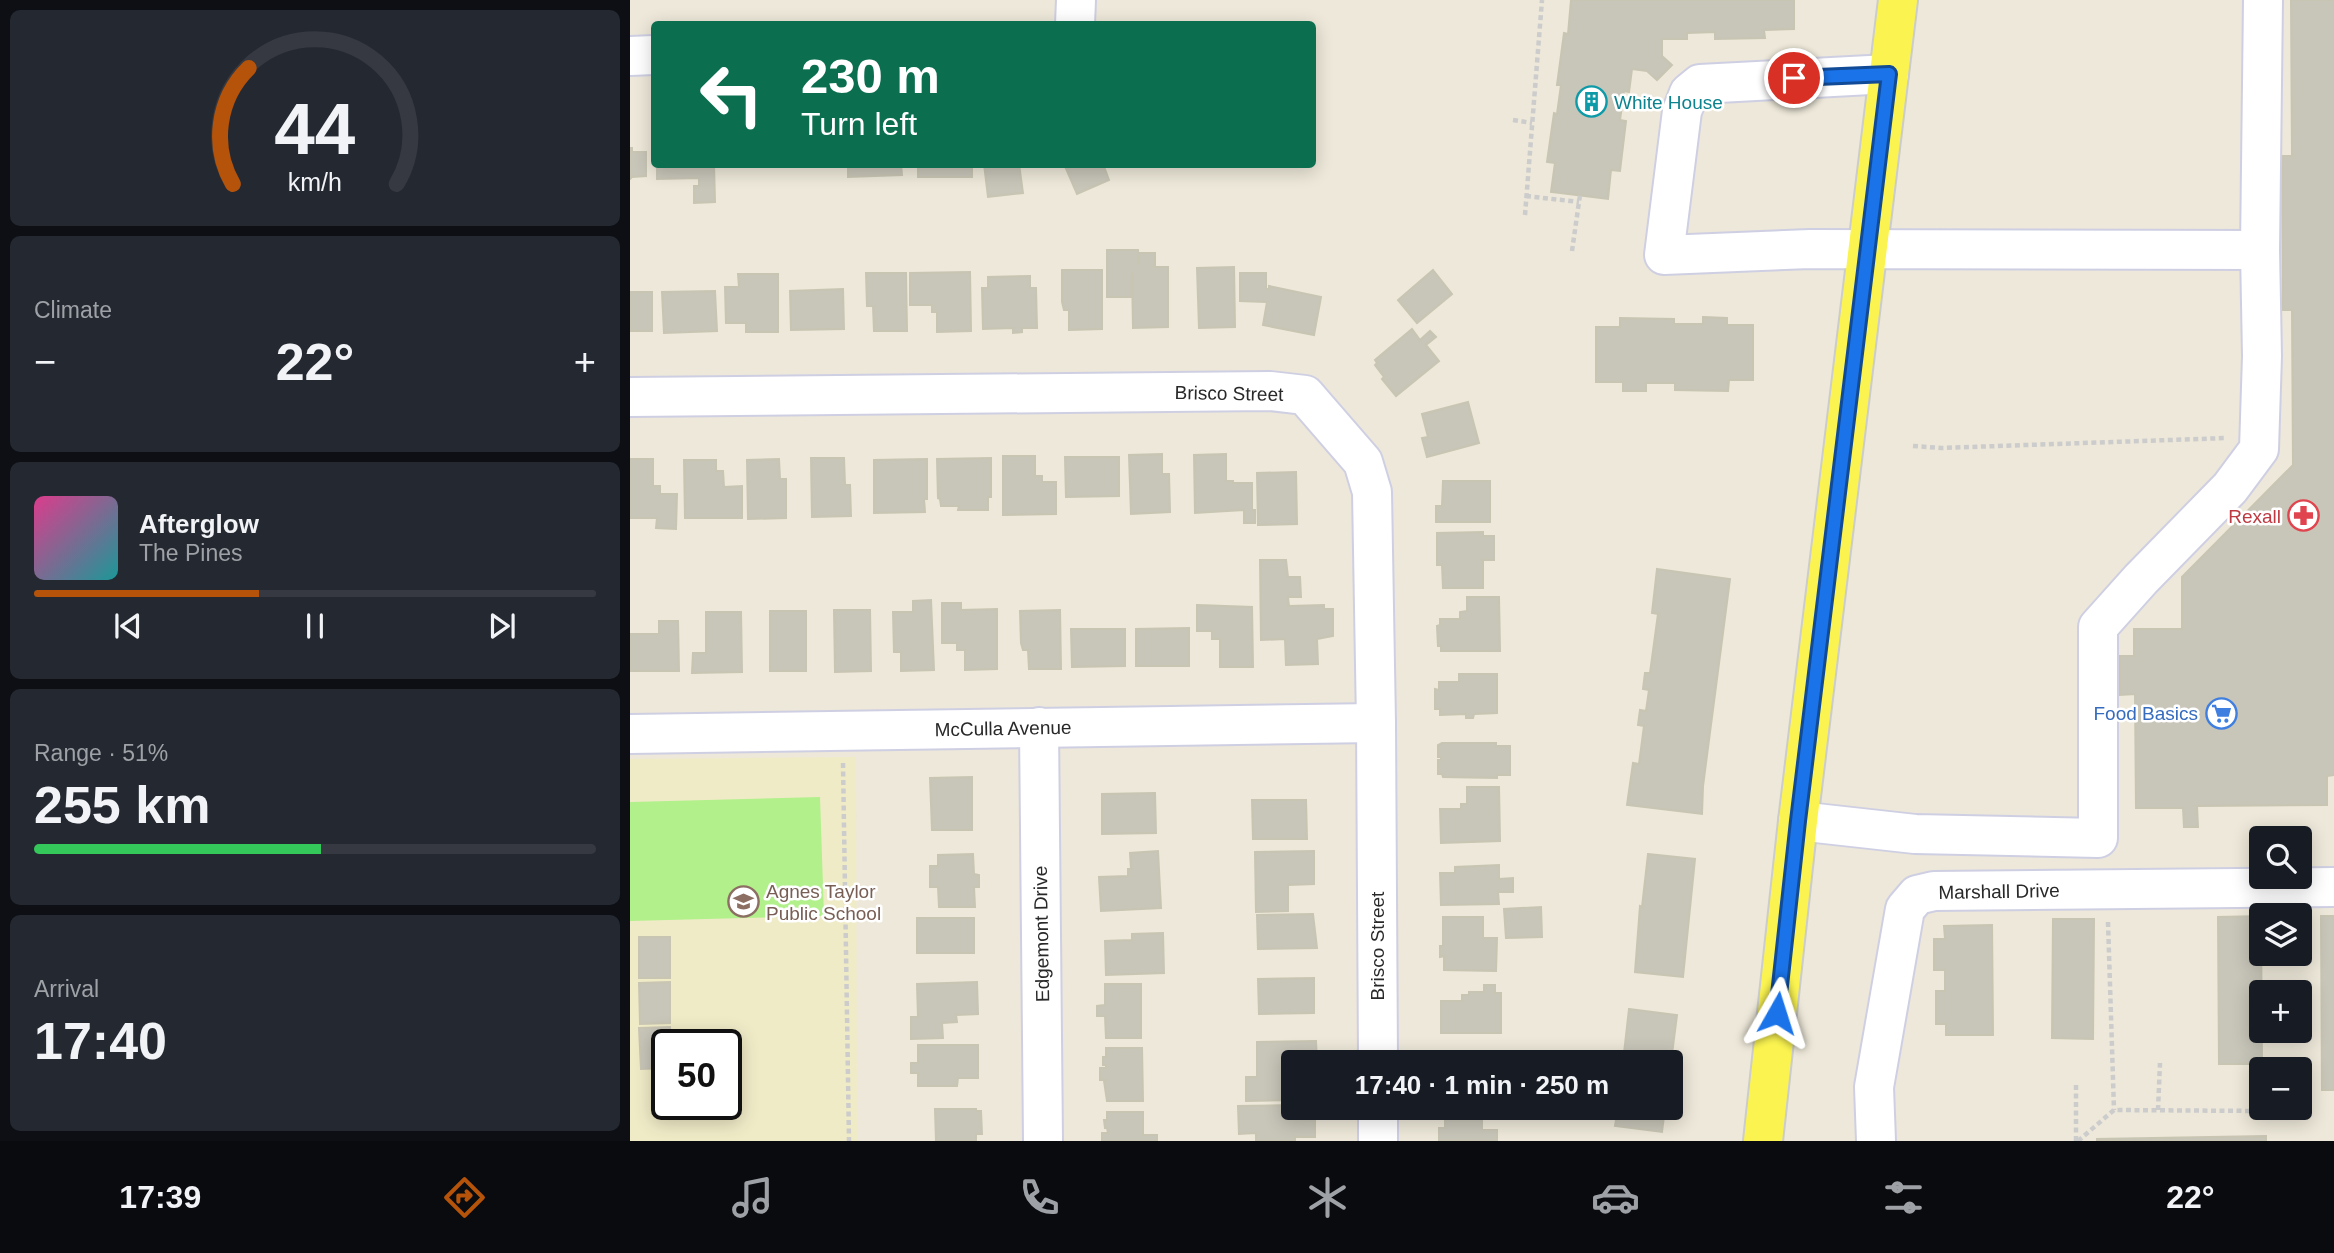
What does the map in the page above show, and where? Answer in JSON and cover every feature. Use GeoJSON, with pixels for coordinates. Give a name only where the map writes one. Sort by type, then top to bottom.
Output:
{"type":"FeatureCollection","features":[{"type":"Feature","properties":{"kind":"main road"},"geometry":{"type":"LineString","coordinates":[[1763,1141],[1798,821],[1898,0]]}},
{"type":"Feature","properties":{"kind":"street"},"geometry":{"type":"LineString","coordinates":[[1075,21],[1076,0]]}},
{"type":"Feature","properties":{"kind":"street"},"geometry":{"type":"LineString","coordinates":[[1798,821],[1915,834],[2098,838],[2098,627],[2147,572],[2230,488],[2259,449],[2262,356],[2260,250],[2263,0]]}},
{"type":"Feature","properties":{"kind":"street"},"geometry":{"type":"LineString","coordinates":[[630,56],[651,55]]}},
{"type":"Feature","properties":{"kind":"street"},"geometry":{"type":"LineString","coordinates":[[1889,74],[1700,84],[1694,87],[1682,111],[1664,254],[1868,248],[2260,250]]}},
{"type":"Feature","properties":{"kind":"street","name":"Brisco Street"},"geometry":{"type":"LineString","coordinates":[[630,397],[1270,391],[1306,395],[1321,415],[1343,435],[1363,462],[1371,492],[1376,723],[1378,1050]]}},
{"type":"Feature","properties":{"kind":"street","name":"McCulla Avenue"},"geometry":{"type":"LineString","coordinates":[[630,734],[1376,723]]}},
{"type":"Feature","properties":{"kind":"street","name":"Edgemont Drive"},"geometry":{"type":"LineString","coordinates":[[1039,727],[1043,1141]]}},
{"type":"Feature","properties":{"kind":"street","name":"Marshall Drive"},"geometry":{"type":"LineString","coordinates":[[1876,1141],[1874,1087],[1905,909],[1917,895],[1934,891],[2334,887]]}},
{"type":"Feature","properties":{"kind":"street"},"geometry":{"type":"LineString","coordinates":[[1378,1120],[1378,1141]]}},
{"type":"Feature","properties":{"kind":"path"},"geometry":{"type":"LineString","coordinates":[[1525,215],[1542,0]]}},
{"type":"Feature","properties":{"kind":"path"},"geometry":{"type":"LineString","coordinates":[[1513,120],[1532,123]]}},
{"type":"Feature","properties":{"kind":"path"},"geometry":{"type":"LineString","coordinates":[[1572,251],[1580,195]]}},
{"type":"Feature","properties":{"kind":"path"},"geometry":{"type":"LineString","coordinates":[[1526,197],[1579,202]]}},
{"type":"Feature","properties":{"kind":"path"},"geometry":{"type":"LineString","coordinates":[[1913,446],[1941,448],[2259,437]]}},
{"type":"Feature","properties":{"kind":"path"},"geometry":{"type":"LineString","coordinates":[[840,731],[845,796],[849,1141]]}},
{"type":"Feature","properties":{"kind":"path"},"geometry":{"type":"LineString","coordinates":[[2107,890],[2114,1110]]}},
{"type":"Feature","properties":{"kind":"path"},"geometry":{"type":"LineString","coordinates":[[2158,1110],[2160,1063]]}},
{"type":"Feature","properties":{"kind":"path"},"geometry":{"type":"LineString","coordinates":[[2076,1084],[2077,1141]]}},
{"type":"Feature","properties":{"kind":"path"},"geometry":{"type":"LineString","coordinates":[[2077,1141],[2114,1110],[2249,1111]]}},
{"type":"Feature","properties":{"kind":"shaded area","name":"Agnes Taylor Public School"},"geometry":{"type":"Polygon","coordinates":[[[856,757],[857,1141],[630,1141],[630,759],[856,757]]]}},
{"type":"Feature","properties":{"kind":"green space"},"geometry":{"type":"Polygon","coordinates":[[[820,797],[824,916],[630,921],[630,802],[820,797]]]}},
{"type":"Feature","properties":{"kind":"building","name":"White House"},"geometry":{"type":"Polygon","coordinates":[[[1571,0],[1794,0],[1794,29],[1764,30],[1765,38],[1715,39],[1715,32],[1687,33],[1687,39],[1662,39],[1662,56],[1672,65],[1657,80],[1647,71],[1632,69],[1629,92],[1624,91],[1620,120],[1626,121],[1620,171],[1611,170],[1608,199],[1551,192],[1555,163],[1547,162],[1554,113],[1557,114],[1561,85],[1557,85],[1564,33],[1568,34],[1571,0]]]}},
{"type":"Feature","properties":{"kind":"building"},"geometry":{"type":"Polygon","coordinates":[[[2291,0],[2334,0],[2334,775],[2327,776],[2327,805],[2197,806],[2198,827],[2184,827],[2183,808],[2136,808],[2135,694],[2120,695],[2120,656],[2134,656],[2134,629],[2182,629],[2182,577],[2293,465],[2292,310],[2283,310],[2282,156],[2292,156],[2291,0]]]}},
{"type":"Feature","properties":{"kind":"building"},"geometry":{"type":"Polygon","coordinates":[[[630,148],[632,152],[646,152],[646,176],[630,179],[630,148]]]}},
{"type":"Feature","properties":{"kind":"building"},"geometry":{"type":"Polygon","coordinates":[[[657,168],[714,168],[715,202],[694,203],[694,186],[699,186],[699,178],[657,179],[657,168]]]}},
{"type":"Feature","properties":{"kind":"building"},"geometry":{"type":"Polygon","coordinates":[[[848,168],[901,168],[902,175],[848,177],[848,168]]]}},
{"type":"Feature","properties":{"kind":"building"},"geometry":{"type":"Polygon","coordinates":[[[918,168],[972,168],[972,177],[918,177],[918,168]]]}},
{"type":"Feature","properties":{"kind":"building"},"geometry":{"type":"Polygon","coordinates":[[[984,168],[1020,168],[1023,193],[988,197],[984,168]]]}},
{"type":"Feature","properties":{"kind":"building"},"geometry":{"type":"Polygon","coordinates":[[[1066,168],[1104,168],[1109,180],[1077,194],[1066,168]]]}},
{"type":"Feature","properties":{"kind":"building"},"geometry":{"type":"Polygon","coordinates":[[[1107,250],[1138,250],[1139,265],[1139,253],[1155,253],[1155,267],[1168,267],[1168,327],[1133,328],[1132,272],[1131,297],[1107,297],[1107,250]]]}},
{"type":"Feature","properties":{"kind":"building"},"geometry":{"type":"Polygon","coordinates":[[[1234,267],[1235,327],[1199,328],[1197,268],[1234,267]]]}},
{"type":"Feature","properties":{"kind":"building"},"geometry":{"type":"Polygon","coordinates":[[[1062,270],[1102,270],[1102,329],[1069,330],[1069,310],[1064,310],[1062,302],[1062,270]]]}},
{"type":"Feature","properties":{"kind":"building"},"geometry":{"type":"Polygon","coordinates":[[[1433,270],[1452,294],[1417,323],[1398,300],[1433,270]]]}},
{"type":"Feature","properties":{"kind":"building"},"geometry":{"type":"Polygon","coordinates":[[[970,272],[971,331],[937,332],[937,312],[932,312],[932,305],[910,305],[910,273],[970,272]]]}},
{"type":"Feature","properties":{"kind":"building"},"geometry":{"type":"Polygon","coordinates":[[[866,273],[906,273],[907,331],[874,331],[873,306],[867,306],[866,273]]]}},
{"type":"Feature","properties":{"kind":"building"},"geometry":{"type":"Polygon","coordinates":[[[1240,273],[1266,273],[1266,289],[1269,289],[1269,286],[1321,297],[1314,335],[1263,325],[1267,302],[1240,301],[1240,273]]]}},
{"type":"Feature","properties":{"kind":"building"},"geometry":{"type":"Polygon","coordinates":[[[738,274],[778,274],[778,332],[746,332],[746,323],[726,323],[725,287],[739,287],[738,274]]]}},
{"type":"Feature","properties":{"kind":"building"},"geometry":{"type":"Polygon","coordinates":[[[1030,276],[1030,288],[1036,288],[1037,328],[1022,328],[1022,332],[1013,333],[1013,328],[983,329],[982,288],[988,288],[988,277],[1030,276]]]}},
{"type":"Feature","properties":{"kind":"building"},"geometry":{"type":"Polygon","coordinates":[[[843,289],[844,329],[791,330],[790,291],[843,289]]]}},
{"type":"Feature","properties":{"kind":"building"},"geometry":{"type":"Polygon","coordinates":[[[715,291],[717,331],[664,333],[662,292],[715,291]]]}},
{"type":"Feature","properties":{"kind":"building"},"geometry":{"type":"Polygon","coordinates":[[[630,292],[652,292],[652,331],[630,331],[630,292]]]}},
{"type":"Feature","properties":{"kind":"building"},"geometry":{"type":"Polygon","coordinates":[[[1703,317],[1727,318],[1727,325],[1753,325],[1753,380],[1729,380],[1728,391],[1675,390],[1675,383],[1646,383],[1646,391],[1623,391],[1623,382],[1596,382],[1596,327],[1620,327],[1620,318],[1674,319],[1674,324],[1703,324],[1703,317]]]}},
{"type":"Feature","properties":{"kind":"building"},"geometry":{"type":"Polygon","coordinates":[[[1412,329],[1420,340],[1430,331],[1436,337],[1426,345],[1439,361],[1396,396],[1382,379],[1384,377],[1375,365],[1375,360],[1412,329]]]}},
{"type":"Feature","properties":{"kind":"building"},"geometry":{"type":"Polygon","coordinates":[[[1468,402],[1479,443],[1427,457],[1422,438],[1428,437],[1422,414],[1468,402]]]}},
{"type":"Feature","properties":{"kind":"building"},"geometry":{"type":"Polygon","coordinates":[[[1162,454],[1162,474],[1169,474],[1170,512],[1131,514],[1129,455],[1162,454]]]}},
{"type":"Feature","properties":{"kind":"building"},"geometry":{"type":"Polygon","coordinates":[[[1226,454],[1226,481],[1252,483],[1255,523],[1244,523],[1244,510],[1195,513],[1194,455],[1226,454]]]}},
{"type":"Feature","properties":{"kind":"building"},"geometry":{"type":"Polygon","coordinates":[[[1003,456],[1035,456],[1035,476],[1042,476],[1042,482],[1056,482],[1056,514],[1003,515],[1003,456]]]}},
{"type":"Feature","properties":{"kind":"building"},"geometry":{"type":"Polygon","coordinates":[[[1065,457],[1119,457],[1119,496],[1066,497],[1065,457]]]}},
{"type":"Feature","properties":{"kind":"building"},"geometry":{"type":"Polygon","coordinates":[[[811,458],[844,458],[845,485],[850,485],[851,516],[812,517],[811,458]]]}},
{"type":"Feature","properties":{"kind":"building"},"geometry":{"type":"Polygon","coordinates":[[[991,458],[991,497],[988,497],[988,510],[958,510],[959,506],[941,506],[938,498],[937,459],[991,458]]]}},
{"type":"Feature","properties":{"kind":"building"},"geometry":{"type":"Polygon","coordinates":[[[630,459],[653,459],[653,486],[660,486],[660,494],[677,494],[676,529],[656,528],[657,518],[630,518],[630,459]]]}},
{"type":"Feature","properties":{"kind":"building"},"geometry":{"type":"Polygon","coordinates":[[[779,459],[780,479],[786,479],[786,518],[748,519],[747,460],[779,459]]]}},
{"type":"Feature","properties":{"kind":"building"},"geometry":{"type":"Polygon","coordinates":[[[927,459],[925,512],[874,513],[874,460],[927,459]]]}},
{"type":"Feature","properties":{"kind":"building"},"geometry":{"type":"Polygon","coordinates":[[[684,460],[716,460],[716,471],[723,471],[724,487],[742,486],[742,518],[685,518],[684,460]]]}},
{"type":"Feature","properties":{"kind":"building"},"geometry":{"type":"Polygon","coordinates":[[[1296,472],[1297,524],[1258,525],[1257,473],[1296,472]]]}},
{"type":"Feature","properties":{"kind":"building"},"geometry":{"type":"Polygon","coordinates":[[[1443,481],[1490,481],[1490,522],[1436,522],[1436,506],[1442,506],[1443,481]]]}},
{"type":"Feature","properties":{"kind":"building"},"geometry":{"type":"Polygon","coordinates":[[[1483,532],[1483,536],[1494,536],[1494,560],[1483,560],[1483,588],[1443,588],[1442,565],[1437,565],[1437,533],[1483,532]]]}},
{"type":"Feature","properties":{"kind":"building"},"geometry":{"type":"Polygon","coordinates":[[[1260,560],[1286,560],[1288,577],[1300,577],[1301,597],[1288,597],[1289,606],[1324,605],[1324,609],[1333,609],[1333,636],[1317,639],[1318,664],[1286,665],[1285,639],[1261,640],[1260,560]]]}},
{"type":"Feature","properties":{"kind":"building"},"geometry":{"type":"Polygon","coordinates":[[[1657,569],[1730,579],[1703,786],[1702,814],[1627,805],[1633,763],[1639,764],[1644,726],[1638,725],[1640,710],[1646,711],[1649,690],[1643,689],[1645,673],[1650,673],[1658,614],[1652,613],[1657,569]]]}},
{"type":"Feature","properties":{"kind":"building"},"geometry":{"type":"Polygon","coordinates":[[[1467,597],[1499,597],[1500,651],[1441,651],[1441,646],[1438,646],[1437,626],[1440,625],[1440,619],[1460,619],[1460,612],[1467,611],[1467,597]]]}},
{"type":"Feature","properties":{"kind":"building"},"geometry":{"type":"Polygon","coordinates":[[[931,600],[934,670],[901,671],[901,652],[894,652],[893,612],[913,612],[913,601],[931,600]]]}},
{"type":"Feature","properties":{"kind":"building"},"geometry":{"type":"Polygon","coordinates":[[[942,603],[961,603],[961,610],[997,609],[997,669],[965,670],[965,650],[957,650],[957,643],[942,643],[942,603]]]}},
{"type":"Feature","properties":{"kind":"building"},"geometry":{"type":"Polygon","coordinates":[[[1197,605],[1252,607],[1253,667],[1220,667],[1220,639],[1212,639],[1212,631],[1197,631],[1197,605]]]}},
{"type":"Feature","properties":{"kind":"building"},"geometry":{"type":"Polygon","coordinates":[[[834,610],[870,610],[871,671],[835,672],[834,610]]]}},
{"type":"Feature","properties":{"kind":"building"},"geometry":{"type":"Polygon","coordinates":[[[1060,610],[1061,669],[1029,669],[1028,650],[1023,650],[1021,643],[1020,611],[1060,610]]]}},
{"type":"Feature","properties":{"kind":"building"},"geometry":{"type":"Polygon","coordinates":[[[770,611],[806,611],[806,671],[770,671],[770,611]]]}},
{"type":"Feature","properties":{"kind":"building"},"geometry":{"type":"Polygon","coordinates":[[[706,612],[741,612],[742,672],[692,673],[693,653],[706,653],[706,612]]]}},
{"type":"Feature","properties":{"kind":"building"},"geometry":{"type":"Polygon","coordinates":[[[659,621],[678,621],[679,671],[630,671],[630,634],[659,634],[659,621]]]}},
{"type":"Feature","properties":{"kind":"building"},"geometry":{"type":"Polygon","coordinates":[[[1189,628],[1189,666],[1136,666],[1136,629],[1189,628]]]}},
{"type":"Feature","properties":{"kind":"building"},"geometry":{"type":"Polygon","coordinates":[[[1071,629],[1125,629],[1125,666],[1072,667],[1071,629]]]}},
{"type":"Feature","properties":{"kind":"building"},"geometry":{"type":"Polygon","coordinates":[[[1459,674],[1497,674],[1497,713],[1474,714],[1473,718],[1466,718],[1466,714],[1440,715],[1440,709],[1435,709],[1435,689],[1439,690],[1439,682],[1459,682],[1459,674]]]}},
{"type":"Feature","properties":{"kind":"building"},"geometry":{"type":"Polygon","coordinates":[[[1496,743],[1496,746],[1510,746],[1510,775],[1497,775],[1497,778],[1443,777],[1438,774],[1438,760],[1441,760],[1441,757],[1438,757],[1438,745],[1496,743]]]}},
{"type":"Feature","properties":{"kind":"building"},"geometry":{"type":"Polygon","coordinates":[[[972,777],[972,830],[932,830],[930,778],[972,777]]]}},
{"type":"Feature","properties":{"kind":"building"},"geometry":{"type":"Polygon","coordinates":[[[1467,787],[1499,787],[1500,841],[1441,843],[1440,809],[1461,809],[1461,804],[1467,804],[1467,787]]]}},
{"type":"Feature","properties":{"kind":"building"},"geometry":{"type":"Polygon","coordinates":[[[1155,793],[1156,833],[1102,834],[1102,794],[1155,793]]]}},
{"type":"Feature","properties":{"kind":"building"},"geometry":{"type":"Polygon","coordinates":[[[1252,800],[1306,800],[1307,839],[1253,839],[1252,800]]]}},
{"type":"Feature","properties":{"kind":"building"},"geometry":{"type":"Polygon","coordinates":[[[1158,851],[1161,908],[1101,911],[1099,877],[1128,876],[1128,869],[1131,869],[1130,853],[1158,851]]]}},
{"type":"Feature","properties":{"kind":"building"},"geometry":{"type":"Polygon","coordinates":[[[1314,851],[1314,884],[1288,885],[1288,911],[1256,912],[1255,852],[1314,851]]]}},
{"type":"Feature","properties":{"kind":"building"},"geometry":{"type":"Polygon","coordinates":[[[973,854],[974,874],[979,875],[979,887],[974,887],[975,907],[939,907],[938,887],[930,887],[930,866],[938,866],[938,855],[973,854]]]}},
{"type":"Feature","properties":{"kind":"building"},"geometry":{"type":"Polygon","coordinates":[[[1648,854],[1695,859],[1683,977],[1635,972],[1640,906],[1642,907],[1648,854]]]}},
{"type":"Feature","properties":{"kind":"building"},"geometry":{"type":"Polygon","coordinates":[[[1499,865],[1499,879],[1513,878],[1513,892],[1498,892],[1499,904],[1441,905],[1440,873],[1455,873],[1455,867],[1499,865]]]}},
{"type":"Feature","properties":{"kind":"building"},"geometry":{"type":"Polygon","coordinates":[[[1541,907],[1542,937],[1506,938],[1504,909],[1541,907]]]}},
{"type":"Feature","properties":{"kind":"building"},"geometry":{"type":"Polygon","coordinates":[[[1313,914],[1317,948],[1258,949],[1257,915],[1313,914]]]}},
{"type":"Feature","properties":{"kind":"building"},"geometry":{"type":"Polygon","coordinates":[[[2249,916],[2249,966],[2261,966],[2261,980],[2249,980],[2249,1043],[2262,1043],[2262,1057],[2249,1057],[2249,1064],[2219,1064],[2218,917],[2249,916]]]}},
{"type":"Feature","properties":{"kind":"building"},"geometry":{"type":"Polygon","coordinates":[[[2321,916],[2334,916],[2334,1090],[2322,1090],[2321,916]]]}},
{"type":"Feature","properties":{"kind":"building"},"geometry":{"type":"Polygon","coordinates":[[[1443,917],[1483,917],[1483,938],[1497,938],[1496,971],[1444,970],[1444,956],[1440,957],[1440,946],[1443,946],[1443,917]]]}},
{"type":"Feature","properties":{"kind":"building"},"geometry":{"type":"Polygon","coordinates":[[[917,918],[974,918],[974,953],[917,953],[917,918]]]}},
{"type":"Feature","properties":{"kind":"building"},"geometry":{"type":"Polygon","coordinates":[[[2053,919],[2094,919],[2093,1039],[2052,1038],[2053,919]]]}},
{"type":"Feature","properties":{"kind":"building"},"geometry":{"type":"Polygon","coordinates":[[[1992,925],[1993,1035],[1946,1035],[1946,1024],[1936,1024],[1936,991],[1945,991],[1945,970],[1934,970],[1934,939],[1945,939],[1944,926],[1992,925]]]}},
{"type":"Feature","properties":{"kind":"building"},"geometry":{"type":"Polygon","coordinates":[[[1163,933],[1164,973],[1106,975],[1105,941],[1132,940],[1132,934],[1163,933]]]}},
{"type":"Feature","properties":{"kind":"building"},"geometry":{"type":"Polygon","coordinates":[[[639,937],[670,937],[670,978],[639,978],[639,937]]]}},
{"type":"Feature","properties":{"kind":"building"},"geometry":{"type":"Polygon","coordinates":[[[1314,978],[1314,1013],[1259,1014],[1258,979],[1314,978]]]}},
{"type":"Feature","properties":{"kind":"building"},"geometry":{"type":"Polygon","coordinates":[[[670,982],[670,1023],[640,1024],[639,983],[670,982]]]}},
{"type":"Feature","properties":{"kind":"building"},"geometry":{"type":"Polygon","coordinates":[[[977,982],[978,1014],[956,1015],[957,1022],[942,1023],[943,1038],[911,1039],[911,1017],[918,1017],[917,984],[977,982]]]}},
{"type":"Feature","properties":{"kind":"building"},"geometry":{"type":"Polygon","coordinates":[[[1105,984],[1141,984],[1141,1038],[1106,1038],[1105,1016],[1097,1016],[1097,1006],[1105,1005],[1105,984]]]}},
{"type":"Feature","properties":{"kind":"building"},"geometry":{"type":"Polygon","coordinates":[[[1484,985],[1495,985],[1495,993],[1501,993],[1501,1033],[1441,1033],[1441,1001],[1462,1001],[1462,995],[1469,995],[1469,992],[1484,992],[1484,985]]]}},
{"type":"Feature","properties":{"kind":"building"},"geometry":{"type":"Polygon","coordinates":[[[1629,1009],[1677,1015],[1673,1050],[1624,1050],[1629,1009]]]}},
{"type":"Feature","properties":{"kind":"building"},"geometry":{"type":"Polygon","coordinates":[[[670,1027],[651,1029],[651,1069],[641,1069],[639,1028],[670,1027]]]}},
{"type":"Feature","properties":{"kind":"building"},"geometry":{"type":"Polygon","coordinates":[[[1316,1041],[1316,1050],[1281,1050],[1281,1100],[1246,1101],[1246,1077],[1257,1077],[1257,1042],[1316,1041]]]}},
{"type":"Feature","properties":{"kind":"building"},"geometry":{"type":"Polygon","coordinates":[[[918,1045],[978,1045],[978,1078],[958,1078],[957,1086],[918,1086],[918,1073],[911,1073],[911,1063],[918,1063],[918,1045]]]}},
{"type":"Feature","properties":{"kind":"building"},"geometry":{"type":"Polygon","coordinates":[[[1106,1048],[1142,1048],[1143,1101],[1107,1101],[1104,1081],[1107,1080],[1100,1080],[1100,1068],[1106,1068],[1106,1065],[1103,1065],[1103,1057],[1106,1057],[1106,1048]]]}},
{"type":"Feature","properties":{"kind":"building"},"geometry":{"type":"Polygon","coordinates":[[[1281,1105],[1281,1120],[1315,1120],[1315,1137],[1295,1137],[1295,1141],[1256,1141],[1256,1133],[1239,1134],[1238,1106],[1281,1105]]]}},
{"type":"Feature","properties":{"kind":"building"},"geometry":{"type":"Polygon","coordinates":[[[935,1109],[981,1111],[982,1134],[976,1134],[976,1141],[936,1141],[935,1109]]]}},
{"type":"Feature","properties":{"kind":"building"},"geometry":{"type":"Polygon","coordinates":[[[1107,1112],[1143,1112],[1143,1135],[1157,1135],[1157,1141],[1102,1141],[1102,1133],[1108,1133],[1104,1120],[1107,1120],[1107,1112]]]}},
{"type":"Feature","properties":{"kind":"building"},"geometry":{"type":"Polygon","coordinates":[[[1445,1120],[1482,1120],[1482,1130],[1497,1130],[1497,1141],[1439,1140],[1439,1128],[1445,1128],[1445,1120]]]}},
{"type":"Feature","properties":{"kind":"building"},"geometry":{"type":"Polygon","coordinates":[[[1616,1120],[1664,1120],[1662,1132],[1615,1126],[1616,1120]]]}},
{"type":"Feature","properties":{"kind":"building"},"geometry":{"type":"Polygon","coordinates":[[[2266,1136],[2266,1141],[2097,1141],[2097,1139],[2266,1136]]]}},
{"type":"Feature","properties":{"kind":"place","name":"White House"},"geometry":{"type":"Point","coordinates":[1591,102]}},
{"type":"Feature","properties":{"kind":"place","name":"Rexall"},"geometry":{"type":"Point","coordinates":[2304,516]}},
{"type":"Feature","properties":{"kind":"place","name":"Food Basics"},"geometry":{"type":"Point","coordinates":[2221,713]}},
{"type":"Feature","properties":{"kind":"place","name":"Agnes Taylor Public School"},"geometry":{"type":"Point","coordinates":[743,902]}},
{"type":"Feature","properties":{"kind":"route"},"geometry":{"type":"LineString","coordinates":[[1777,1013],[1889,74],[1794,78]]}}]}
